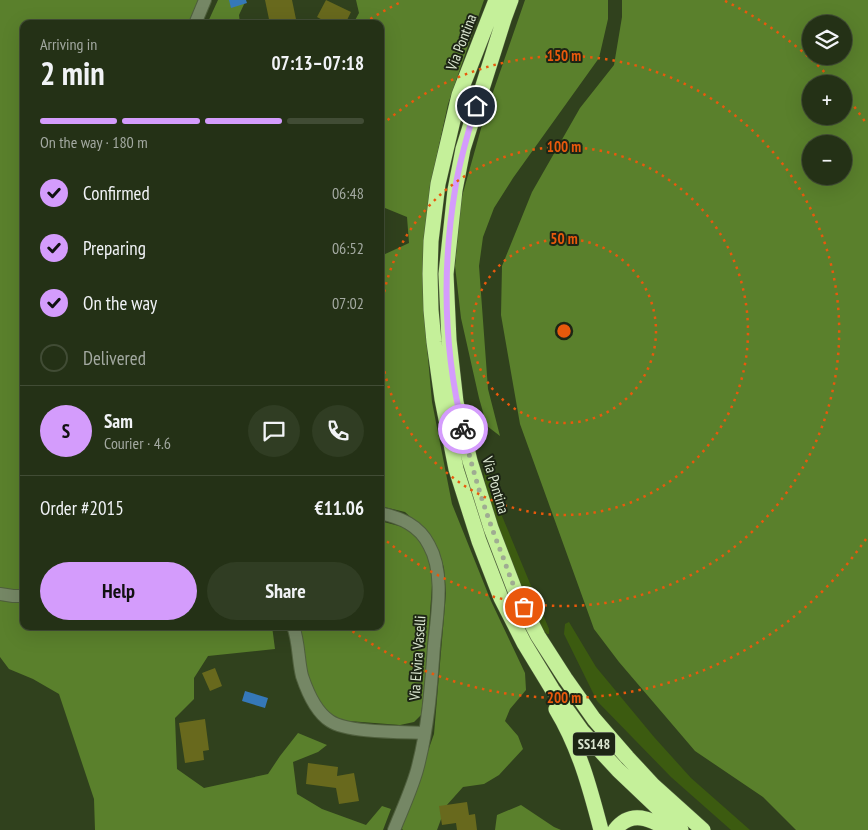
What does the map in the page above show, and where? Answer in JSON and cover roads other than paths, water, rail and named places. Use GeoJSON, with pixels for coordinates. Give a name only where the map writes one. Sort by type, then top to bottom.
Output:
{"type":"FeatureCollection","features":[{"type":"Feature","properties":{"kind":"highway","name":"Via Pontina"},"geometry":{"type":"LineString","coordinates":[[496,0],[459,95],[438,184],[431,241],[431,310],[442,399],[456,469],[479,541],[501,598],[524,643],[552,688],[582,731],[618,770],[682,830]]}},
{"type":"Feature","properties":{"kind":"highway","name":"Via Pontina"},"geometry":{"type":"LineString","coordinates":[[511,0],[463,149],[455,190],[446,274],[449,340],[456,402],[470,461],[491,528],[516,592],[538,636],[594,719],[653,785],[703,830]]}},
{"type":"Feature","properties":{"kind":"highway"},"geometry":{"type":"LineString","coordinates":[[524,643],[543,688],[575,747],[589,784],[601,830]]}},
{"type":"Feature","properties":{"kind":"highway"},"geometry":{"type":"LineString","coordinates":[[615,830],[626,820],[640,818],[654,821],[669,830]]}},
{"type":"Feature","properties":{"kind":"street"},"geometry":{"type":"LineString","coordinates":[[196,20],[205,0]]}},
{"type":"Feature","properties":{"kind":"street","name":"Via Elvira Vaselli"},"geometry":{"type":"LineString","coordinates":[[384,515],[401,519],[416,528],[428,542],[436,561],[438,578],[438,601],[430,700],[425,733],[414,779],[394,830]]}},
{"type":"Feature","properties":{"kind":"street"},"geometry":{"type":"LineString","coordinates":[[0,594],[20,596]]}},
{"type":"Feature","properties":{"kind":"street"},"geometry":{"type":"LineString","coordinates":[[294,630],[305,684],[316,706],[325,717],[335,724],[350,728],[383,732],[425,733]]}},
{"type":"Feature","properties":{"kind":"water"},"geometry":{"type":"Polygon","coordinates":[[[229,0],[246,0],[247,3],[231,8],[229,0]]]}},
{"type":"Feature","properties":{"kind":"water"},"geometry":{"type":"Polygon","coordinates":[[[245,691],[268,698],[265,708],[242,701],[245,691]]]}}]}
